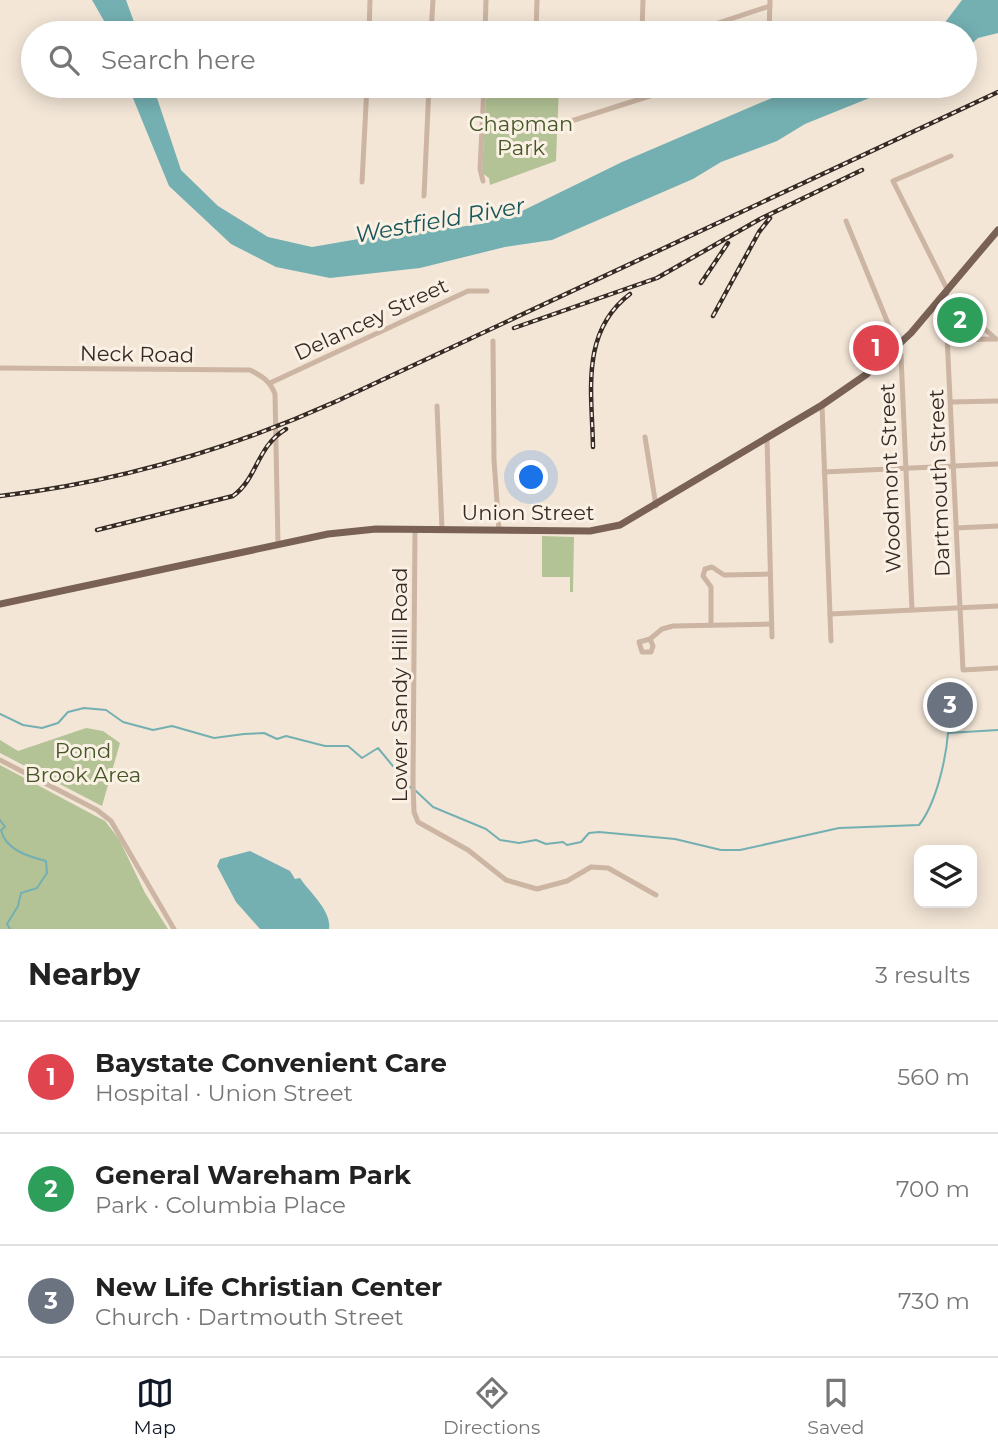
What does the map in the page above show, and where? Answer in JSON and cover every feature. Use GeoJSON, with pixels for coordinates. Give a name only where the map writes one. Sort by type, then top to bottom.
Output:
{"type":"FeatureCollection","features":[{"type":"Feature","properties":{"kind":"main road","name":"Union Street"},"geometry":{"type":"LineString","coordinates":[[0,604],[278,544],[354,531],[602,530],[626,523],[822,405],[867,374],[899,346],[947,293],[998,230]]}},
{"type":"Feature","properties":{"kind":"street"},"geometry":{"type":"LineString","coordinates":[[369,21],[370,0]]}},
{"type":"Feature","properties":{"kind":"street"},"geometry":{"type":"LineString","coordinates":[[432,21],[433,0]]}},
{"type":"Feature","properties":{"kind":"street"},"geometry":{"type":"LineString","coordinates":[[485,21],[486,0]]}},
{"type":"Feature","properties":{"kind":"street"},"geometry":{"type":"LineString","coordinates":[[536,21],[537,0]]}},
{"type":"Feature","properties":{"kind":"street"},"geometry":{"type":"LineString","coordinates":[[642,21],[643,0]]}},
{"type":"Feature","properties":{"kind":"street"},"geometry":{"type":"LineString","coordinates":[[721,21],[770,3],[769,21]]}},
{"type":"Feature","properties":{"kind":"street"},"geometry":{"type":"LineString","coordinates":[[362,182],[366,98]]}},
{"type":"Feature","properties":{"kind":"street"},"geometry":{"type":"LineString","coordinates":[[424,197],[429,98]]}},
{"type":"Feature","properties":{"kind":"street"},"geometry":{"type":"LineString","coordinates":[[483,181],[480,169],[484,98]]}},
{"type":"Feature","properties":{"kind":"street"},"geometry":{"type":"LineString","coordinates":[[562,124],[643,98]]}},
{"type":"Feature","properties":{"kind":"street"},"geometry":{"type":"LineString","coordinates":[[951,156],[893,181],[947,293],[997,339]]}},
{"type":"Feature","properties":{"kind":"street"},"geometry":{"type":"LineString","coordinates":[[846,222],[891,337],[899,346]]}},
{"type":"Feature","properties":{"kind":"street","name":"Delancey Street"},"geometry":{"type":"LineString","coordinates":[[270,383],[468,291],[487,290]]}},
{"type":"Feature","properties":{"kind":"street","name":"Dartmouth Street"},"geometry":{"type":"LineString","coordinates":[[947,293],[963,670],[998,668]]}},
{"type":"Feature","properties":{"kind":"street"},"geometry":{"type":"LineString","coordinates":[[949,340],[997,339]]}},
{"type":"Feature","properties":{"kind":"street"},"geometry":{"type":"LineString","coordinates":[[493,341],[494,460],[499,530]]}},
{"type":"Feature","properties":{"kind":"street","name":"Woodmont Street"},"geometry":{"type":"LineString","coordinates":[[899,346],[912,610]]}},
{"type":"Feature","properties":{"kind":"street","name":"Neck Road"},"geometry":{"type":"LineString","coordinates":[[0,368],[250,370],[270,383]]}},
{"type":"Feature","properties":{"kind":"street"},"geometry":{"type":"LineString","coordinates":[[270,383],[276,408],[278,544]]}},
{"type":"Feature","properties":{"kind":"street"},"geometry":{"type":"LineString","coordinates":[[951,402],[998,401]]}},
{"type":"Feature","properties":{"kind":"street"},"geometry":{"type":"LineString","coordinates":[[822,405],[831,641]]}},
{"type":"Feature","properties":{"kind":"street"},"geometry":{"type":"LineString","coordinates":[[437,406],[442,529]]}},
{"type":"Feature","properties":{"kind":"street"},"geometry":{"type":"LineString","coordinates":[[645,437],[656,506]]}},
{"type":"Feature","properties":{"kind":"street"},"geometry":{"type":"LineString","coordinates":[[767,438],[772,637]]}},
{"type":"Feature","properties":{"kind":"street"},"geometry":{"type":"LineString","coordinates":[[824,472],[998,464]]}},
{"type":"Feature","properties":{"kind":"street"},"geometry":{"type":"LineString","coordinates":[[956,528],[998,526]]}},
{"type":"Feature","properties":{"kind":"street","name":"Lower Sandy Hill Road"},"geometry":{"type":"LineString","coordinates":[[415,529],[413,782],[414,807],[418,822],[425,828],[455,841],[496,874],[523,887],[550,887],[591,867],[608,869],[656,895]]}},
{"type":"Feature","properties":{"kind":"street"},"geometry":{"type":"LineString","coordinates":[[711,625],[711,587],[703,576],[705,569],[712,567],[724,575],[770,574]]}},
{"type":"Feature","properties":{"kind":"street"},"geometry":{"type":"LineString","coordinates":[[711,587],[724,575]]}},
{"type":"Feature","properties":{"kind":"street"},"geometry":{"type":"LineString","coordinates":[[830,614],[998,606]]}},
{"type":"Feature","properties":{"kind":"street"},"geometry":{"type":"LineString","coordinates":[[650,639],[670,626],[771,624]]}},
{"type":"Feature","properties":{"kind":"street"},"geometry":{"type":"LineString","coordinates":[[0,760],[97,810],[111,821],[173,929]]}},
{"type":"Feature","properties":{"kind":"green space","name":"Chapman Park"},"geometry":{"type":"Polygon","coordinates":[[[559,98],[556,161],[490,185],[489,178],[482,173],[486,99],[559,98]]]}},
{"type":"Feature","properties":{"kind":"green space"},"geometry":{"type":"Polygon","coordinates":[[[952,306],[984,334],[953,335],[952,306]]]}},
{"type":"Feature","properties":{"kind":"green space"},"geometry":{"type":"Polygon","coordinates":[[[542,536],[574,537],[573,592],[570,592],[570,577],[542,577],[542,536]]]}},
{"type":"Feature","properties":{"kind":"green space","name":"Pond Brook Area"},"geometry":{"type":"Polygon","coordinates":[[[86,728],[103,731],[120,743],[102,806],[0,753],[0,740],[18,751],[86,728]]]}},
{"type":"Feature","properties":{"kind":"green space","name":"Pond Brook Area"},"geometry":{"type":"Polygon","coordinates":[[[0,765],[105,821],[119,839],[145,893],[168,929],[0,929],[0,765]]]}},
{"type":"Feature","properties":{"kind":"water"},"geometry":{"type":"Polygon","coordinates":[[[92,0],[126,0],[134,21],[104,21],[92,0]]]}},
{"type":"Feature","properties":{"kind":"water"},"geometry":{"type":"Polygon","coordinates":[[[962,0],[998,0],[998,33],[977,39],[977,21],[946,21],[962,0]]]}},
{"type":"Feature","properties":{"kind":"water"},"geometry":{"type":"Polygon","coordinates":[[[133,98],[157,98],[181,170],[218,206],[268,237],[312,247],[434,226],[451,228],[481,224],[522,211],[622,162],[772,98],[869,98],[805,124],[777,141],[721,162],[693,179],[552,240],[505,247],[420,268],[330,278],[276,267],[231,244],[169,186],[133,98]]]}},
{"type":"Feature","properties":{"kind":"water"},"geometry":{"type":"Polygon","coordinates":[[[250,851],[290,871],[295,879],[300,878],[324,909],[329,929],[260,929],[236,902],[217,866],[220,859],[250,851]]]}},
{"type":"Feature","properties":{"kind":"waterway"},"geometry":{"type":"LineString","coordinates":[[0,714],[23,725],[42,728],[58,723],[68,712],[84,708],[106,710],[123,722],[153,730],[172,726],[214,738],[264,733],[277,739],[286,736],[325,746],[348,746],[362,758],[378,748],[411,788]]}},
{"type":"Feature","properties":{"kind":"waterway"},"geometry":{"type":"LineString","coordinates":[[416,791],[433,807],[486,829],[500,840],[519,843],[536,840],[546,844],[563,842],[567,845],[581,842],[589,833],[599,832],[675,839],[721,850],[740,850],[839,828],[919,825],[939,781],[948,733],[998,730]]}},
{"type":"Feature","properties":{"kind":"waterway"},"geometry":{"type":"LineString","coordinates":[[0,820],[5,827],[1,830],[7,843],[26,855],[46,861],[47,873],[37,888],[21,893],[18,906],[7,924],[10,929]]}},
{"type":"Feature","properties":{"kind":"railway"},"geometry":{"type":"LineString","coordinates":[[0,496],[130,473],[214,449],[296,419],[998,92]]}},
{"type":"Feature","properties":{"kind":"railway"},"geometry":{"type":"LineString","coordinates":[[514,328],[657,278],[760,219],[862,170]]}},
{"type":"Feature","properties":{"kind":"railway"},"geometry":{"type":"LineString","coordinates":[[713,316],[759,232],[770,218]]}},
{"type":"Feature","properties":{"kind":"railway"},"geometry":{"type":"LineString","coordinates":[[701,283],[728,243]]}},
{"type":"Feature","properties":{"kind":"railway"},"geometry":{"type":"LineString","coordinates":[[593,447],[591,384],[596,345],[603,326],[614,309],[630,294]]}},
{"type":"Feature","properties":{"kind":"railway"},"geometry":{"type":"LineString","coordinates":[[97,530],[233,496],[248,480],[276,436],[286,429]]}},
{"type":"Feature","properties":{"kind":"place","name":"General Wareham Park"},"geometry":{"type":"Point","coordinates":[960,320]}},
{"type":"Feature","properties":{"kind":"place","name":"Baystate Convenient Care"},"geometry":{"type":"Point","coordinates":[876,348]}},
{"type":"Feature","properties":{"kind":"place","name":"New Life Christian Center"},"geometry":{"type":"Point","coordinates":[950,705]}},
{"type":"Feature","properties":{"kind":"water label","name":"Westfield River"},"geometry":{"type":"Point","coordinates":[440,220]}}]}
